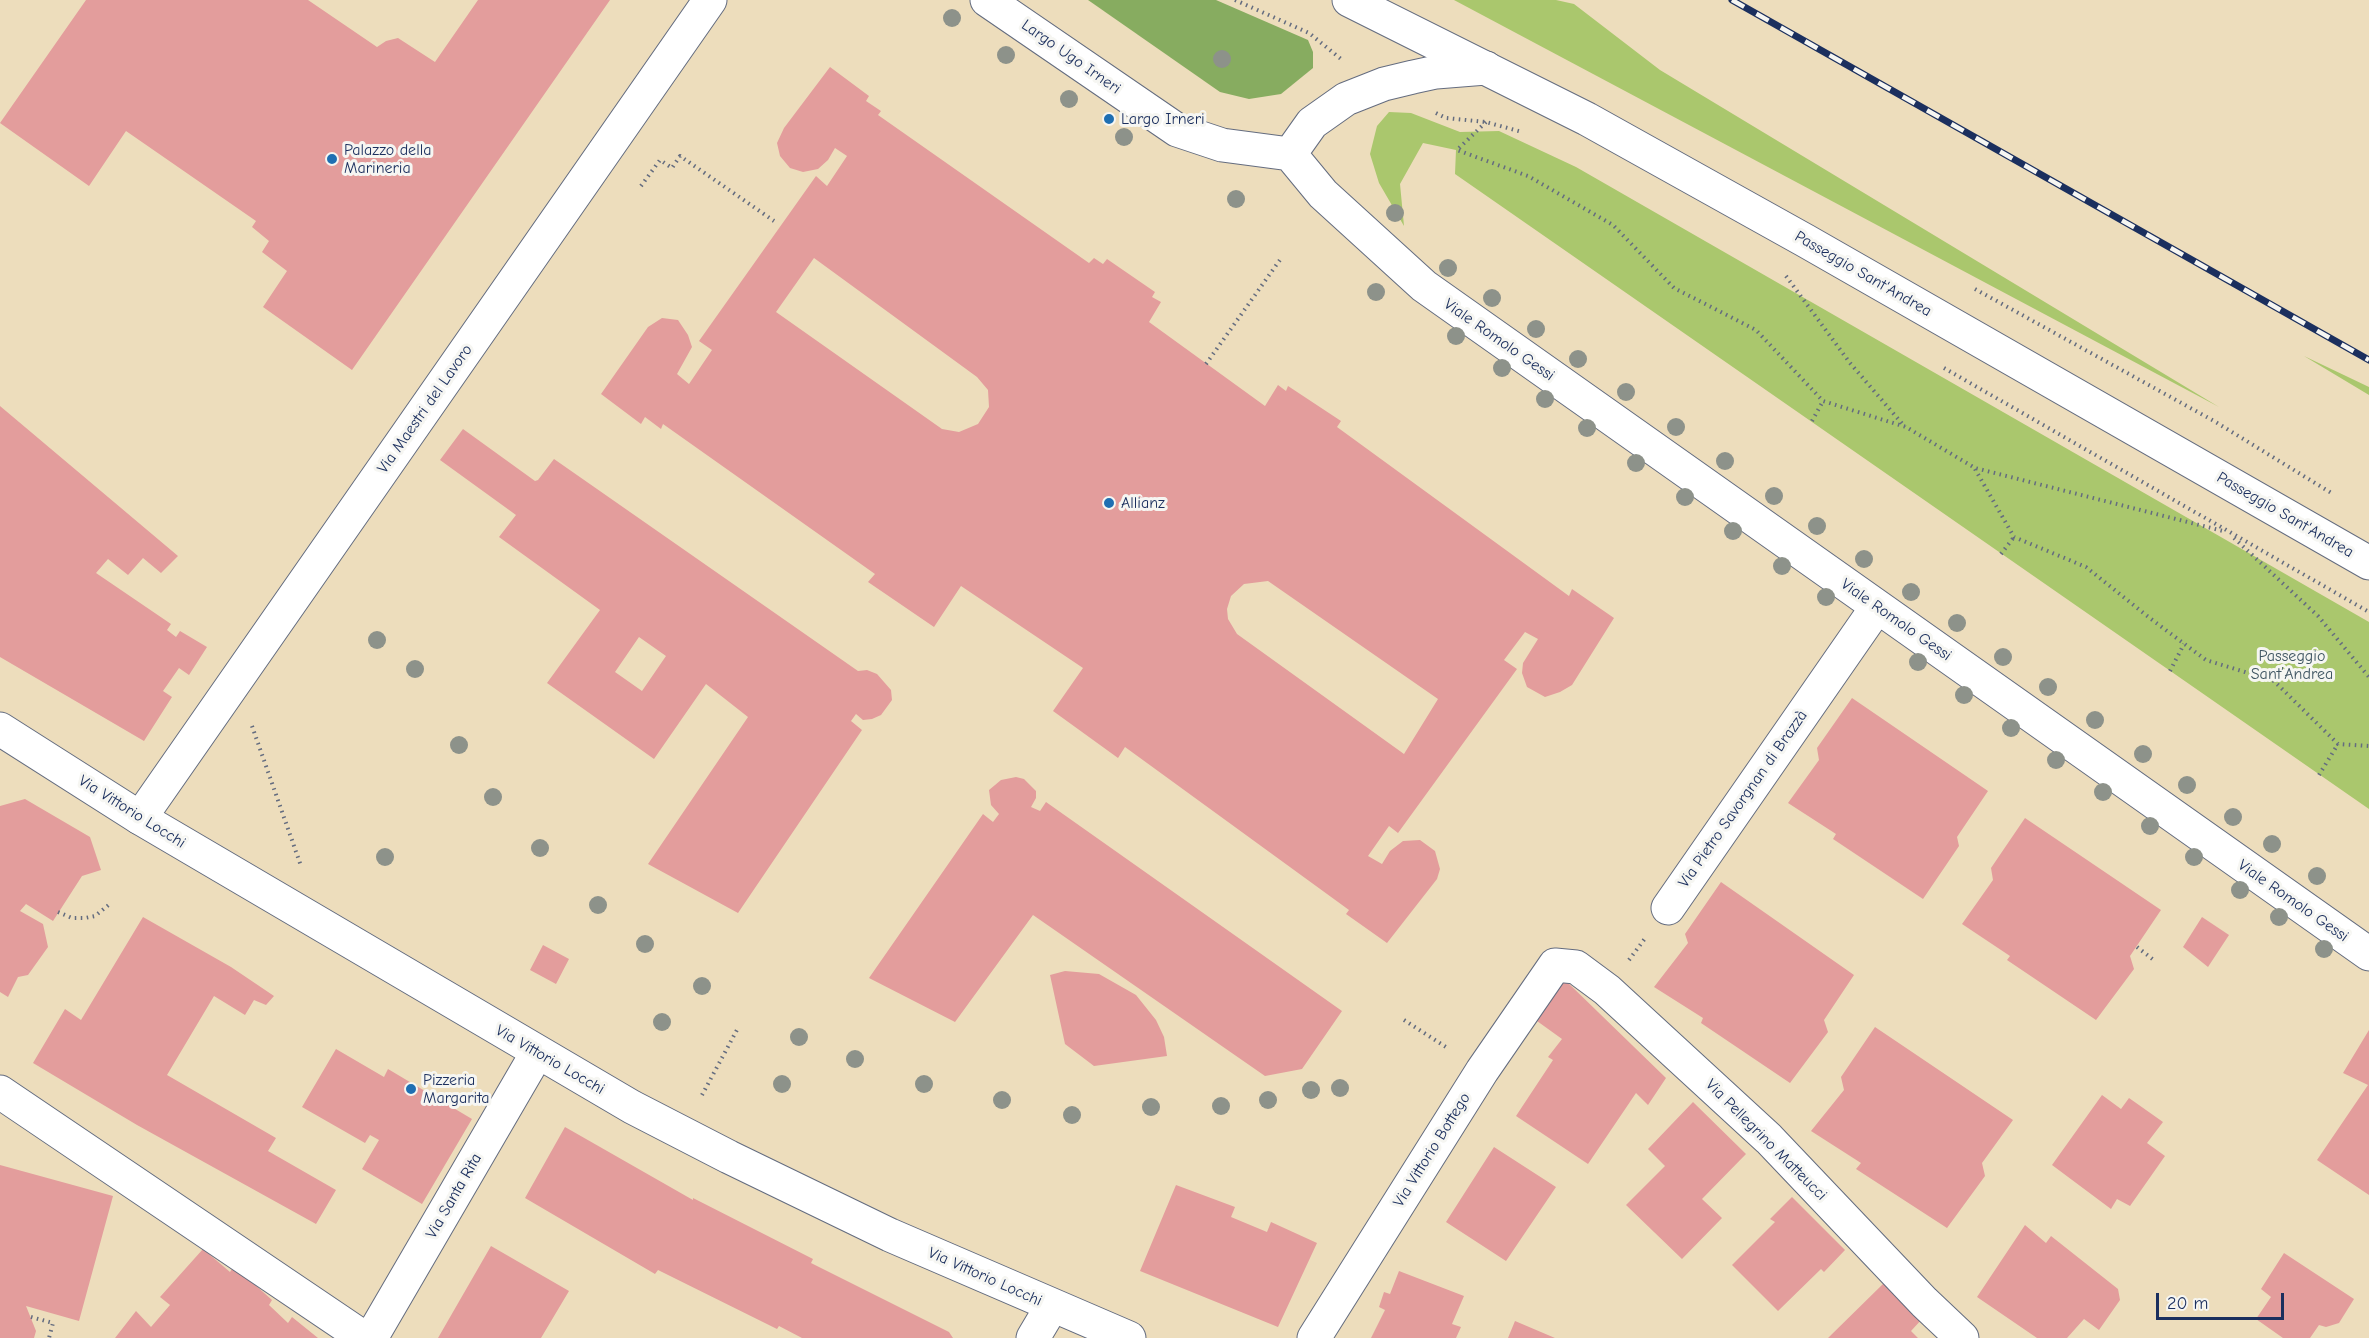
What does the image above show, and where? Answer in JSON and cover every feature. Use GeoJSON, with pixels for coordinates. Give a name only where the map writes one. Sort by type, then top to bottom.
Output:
{"type":"FeatureCollection","features":[{"type":"Feature","properties":{"kind":"street","name":"Via Maestri del Lavoro"},"geometry":{"type":"LineString","coordinates":[[140,818],[710,0]]}},
{"type":"Feature","properties":{"kind":"street","name":"Largo Ugo Irneri"},"geometry":{"type":"LineString","coordinates":[[987,0],[1177,130],[1222,146],[1290,154]]}},
{"type":"Feature","properties":{"kind":"street","name":"Passeggio Sant'Andrea"},"geometry":{"type":"LineString","coordinates":[[1349,0],[1587,119],[1806,241],[2369,563]]}},
{"type":"Feature","properties":{"kind":"street"},"geometry":{"type":"LineString","coordinates":[[1290,154],[1312,123],[1346,99],[1384,84],[1436,72],[1486,68]]}},
{"type":"Feature","properties":{"kind":"street","name":"Viale Romolo Gessi"},"geometry":{"type":"LineString","coordinates":[[1290,154],[1323,194],[1424,286],[2369,954]]}},
{"type":"Feature","properties":{"kind":"street","name":"Via Pietro Savorgnan di Brazzà"},"geometry":{"type":"LineString","coordinates":[[1668,908],[1877,607]]}},
{"type":"Feature","properties":{"kind":"street","name":"Via Vittorio Locchi"},"geometry":{"type":"LineString","coordinates":[[0,729],[140,818],[632,1107],[890,1235],[1129,1338]]}},
{"type":"Feature","properties":{"kind":"street","name":"Via Pellegrino Matteucci"},"geometry":{"type":"LineString","coordinates":[[1555,965],[1576,967],[1607,990],[1769,1139],[1924,1302],[1962,1338]]}},
{"type":"Feature","properties":{"kind":"street","name":"Via Vittorio Bottego"},"geometry":{"type":"LineString","coordinates":[[1314,1338],[1482,1071],[1555,965]]}},
{"type":"Feature","properties":{"kind":"street","name":"Via Santa Rita"},"geometry":{"type":"LineString","coordinates":[[370,1338],[537,1053]]}},
{"type":"Feature","properties":{"kind":"street"},"geometry":{"type":"LineString","coordinates":[[0,1092],[364,1338]]}},
{"type":"Feature","properties":{"kind":"street"},"geometry":{"type":"LineString","coordinates":[[1033,1338],[1052,1306]]}},
{"type":"Feature","properties":{"kind":"path"},"geometry":{"type":"LineString","coordinates":[[1235,0],[1309,33],[1337,57],[1384,84]]}},
{"type":"Feature","properties":{"kind":"path"},"geometry":{"type":"LineString","coordinates":[[1436,113],[1446,118],[1486,122],[1527,134]]}},
{"type":"Feature","properties":{"kind":"path"},"geometry":{"type":"LineString","coordinates":[[1486,122],[1456,150],[1528,176],[1613,225],[1674,288],[1755,330],[1823,401],[1906,427],[1975,468],[2229,533],[2318,616],[2369,678]]}},
{"type":"Feature","properties":{"kind":"path"},"geometry":{"type":"LineString","coordinates":[[641,186],[660,160],[672,168],[680,156],[774,220]]}},
{"type":"Feature","properties":{"kind":"path"},"geometry":{"type":"LineString","coordinates":[[1206,364],[1282,257]]}},
{"type":"Feature","properties":{"kind":"path"},"geometry":{"type":"LineString","coordinates":[[1775,271],[1796,282]]}},
{"type":"Feature","properties":{"kind":"path"},"geometry":{"type":"LineString","coordinates":[[1786,276],[1850,363],[1906,427]]}},
{"type":"Feature","properties":{"kind":"path"},"geometry":{"type":"LineString","coordinates":[[1940,366],[2369,612]]}},
{"type":"Feature","properties":{"kind":"path"},"geometry":{"type":"LineString","coordinates":[[1812,422],[1823,401]]}},
{"type":"Feature","properties":{"kind":"path"},"geometry":{"type":"LineString","coordinates":[[1975,468],[2014,537],[2086,567],[2206,660],[2274,681],[2338,744],[2369,746]]}},
{"type":"Feature","properties":{"kind":"path"},"geometry":{"type":"LineString","coordinates":[[2001,554],[2014,537]]}},
{"type":"Feature","properties":{"kind":"path"},"geometry":{"type":"LineString","coordinates":[[2170,671],[2184,644]]}},
{"type":"Feature","properties":{"kind":"path"},"geometry":{"type":"LineString","coordinates":[[249,717],[305,876]]}},
{"type":"Feature","properties":{"kind":"path"},"geometry":{"type":"LineString","coordinates":[[2319,775],[2338,744]]}},
{"type":"Feature","properties":{"kind":"path"},"geometry":{"type":"LineString","coordinates":[[58,912],[72,918],[84,918],[95,916],[111,903]]}},
{"type":"Feature","properties":{"kind":"path"},"geometry":{"type":"LineString","coordinates":[[1607,990],[1668,908]]}},
{"type":"Feature","properties":{"kind":"path"},"geometry":{"type":"LineString","coordinates":[[2137,947],[2155,961]]}},
{"type":"Feature","properties":{"kind":"path"},"geometry":{"type":"LineString","coordinates":[[1404,1020],[1482,1071]]}},
{"type":"Feature","properties":{"kind":"path"},"geometry":{"type":"LineString","coordinates":[[702,1095],[738,1028]]}},
{"type":"Feature","properties":{"kind":"path"},"geometry":{"type":"LineString","coordinates":[[31,1317],[53,1323],[50,1338]]}},
{"type":"Feature","properties":{"kind":"green space"},"geometry":{"type":"Polygon","coordinates":[[[1088,0],[1216,0],[1308,40],[1313,52],[1313,68],[1281,94],[1249,99],[1220,92],[1088,0]]]}},
{"type":"Feature","properties":{"kind":"green space"},"geometry":{"type":"Polygon","coordinates":[[[1454,0],[1556,0],[1574,4],[1660,70],[2219,407],[1454,0]]]}},
{"type":"Feature","properties":{"kind":"green space","name":"Passeggio Sant’Andrea"},"geometry":{"type":"Polygon","coordinates":[[[1389,112],[1411,113],[1460,132],[1499,131],[1576,167],[2369,622],[2369,809],[1455,174],[1456,150],[1423,143],[1400,184],[1404,226],[1379,183],[1370,154],[1377,126],[1389,112]]]}},
{"type":"Feature","properties":{"kind":"green space"},"geometry":{"type":"Polygon","coordinates":[[[2304,356],[2369,387],[2369,395],[2304,356]]]}},
{"type":"Feature","properties":{"kind":"building","name":"Palazzo della Marineria"},"geometry":{"type":"Polygon","coordinates":[[[86,0],[308,0],[377,47],[386,41],[398,38],[435,62],[478,0],[610,0],[352,370],[263,307],[287,271],[262,252],[269,241],[252,227],[256,221],[126,131],[89,186],[0,123],[86,0]]]}},
{"type":"Feature","properties":{"kind":"building","name":"Allianz"},"geometry":{"type":"Polygon","coordinates":[[[830,67],[869,96],[866,101],[881,111],[878,115],[1089,263],[1094,258],[1103,264],[1107,259],[1155,292],[1152,297],[1161,302],[1149,322],[1265,406],[1278,385],[1286,391],[1288,386],[1341,421],[1337,427],[1569,596],[1572,589],[1614,618],[1572,685],[1560,692],[1545,697],[1527,687],[1522,673],[1523,663],[1538,639],[1525,632],[1504,660],[1517,669],[1398,833],[1389,826],[1368,856],[1382,864],[1390,851],[1403,841],[1420,840],[1435,851],[1440,869],[1437,879],[1387,943],[1346,914],[1349,910],[1125,747],[1118,758],[1053,711],[1083,668],[961,586],[934,627],[868,582],[875,574],[663,424],[661,429],[645,417],[641,424],[601,394],[648,327],[662,318],[678,320],[688,335],[692,347],[677,374],[689,384],[712,350],[699,341],[816,176],[827,186],[847,156],[835,148],[828,160],[818,169],[803,172],[790,168],[780,156],[777,143],[784,128],[830,67]],[[814,258],[776,312],[942,429],[959,432],[978,424],[989,407],[988,390],[977,377],[814,258]],[[1268,581],[1244,584],[1231,596],[1227,609],[1228,619],[1237,634],[1404,754],[1438,699],[1268,581]]]}},
{"type":"Feature","properties":{"kind":"building"},"geometry":{"type":"Polygon","coordinates":[[[0,406],[178,556],[161,573],[143,558],[128,575],[108,559],[96,573],[171,624],[167,630],[176,637],[180,631],[207,647],[189,675],[179,668],[163,691],[172,697],[144,741],[0,657],[0,406]]]}},
{"type":"Feature","properties":{"kind":"building"},"geometry":{"type":"Polygon","coordinates":[[[463,429],[535,481],[554,459],[858,671],[867,670],[877,674],[891,690],[892,700],[881,715],[863,720],[856,714],[851,721],[862,730],[738,913],[648,864],[748,717],[706,684],[654,759],[547,683],[600,610],[499,537],[516,515],[440,460],[463,429]],[[639,637],[615,672],[642,691],[666,656],[639,637]]]}},
{"type":"Feature","properties":{"kind":"building"},"geometry":{"type":"Polygon","coordinates":[[[1852,698],[1988,791],[1957,837],[1959,846],[1923,899],[1833,839],[1836,834],[1788,803],[1819,760],[1817,748],[1852,698]]]}},
{"type":"Feature","properties":{"kind":"building"},"geometry":{"type":"Polygon","coordinates":[[[1016,777],[1024,779],[1036,791],[1036,798],[1031,807],[1040,811],[1046,802],[1342,1011],[1302,1069],[1265,1076],[1033,915],[955,1022],[869,978],[983,814],[993,822],[999,814],[991,805],[989,790],[1001,780],[1016,777]]]}},
{"type":"Feature","properties":{"kind":"building"},"geometry":{"type":"Polygon","coordinates":[[[25,799],[90,837],[101,870],[82,876],[53,921],[26,904],[20,911],[43,924],[48,947],[28,975],[18,977],[8,997],[0,992],[0,806],[25,799]]]}},
{"type":"Feature","properties":{"kind":"building"},"geometry":{"type":"Polygon","coordinates":[[[2025,818],[2161,910],[2130,956],[2134,969],[2096,1020],[2007,960],[2010,956],[1962,924],[1993,880],[1991,868],[2025,818]]]}},
{"type":"Feature","properties":{"kind":"building"},"geometry":{"type":"Polygon","coordinates":[[[1721,882],[1854,975],[1824,1020],[1828,1032],[1790,1083],[1701,1023],[1703,1018],[1654,987],[1688,943],[1685,934],[1721,882]]]}},
{"type":"Feature","properties":{"kind":"building"},"geometry":{"type":"Polygon","coordinates":[[[143,917],[231,967],[274,996],[266,1005],[254,1000],[245,1015],[214,996],[167,1075],[276,1138],[268,1151],[336,1190],[316,1224],[137,1125],[33,1063],[65,1009],[81,1020],[143,917]]]}},
{"type":"Feature","properties":{"kind":"building"},"geometry":{"type":"Polygon","coordinates":[[[2202,917],[2229,935],[2208,967],[2183,947],[2202,917]]]}},
{"type":"Feature","properties":{"kind":"building"},"geometry":{"type":"Polygon","coordinates":[[[543,945],[569,959],[556,984],[530,970],[543,945]]]}},
{"type":"Feature","properties":{"kind":"building"},"geometry":{"type":"Polygon","coordinates":[[[1065,971],[1099,974],[1136,995],[1156,1020],[1164,1037],[1167,1056],[1094,1066],[1065,1044],[1050,975],[1065,971]]]}},
{"type":"Feature","properties":{"kind":"building"},"geometry":{"type":"Polygon","coordinates":[[[1564,979],[1666,1078],[1648,1105],[1636,1093],[1588,1164],[1516,1116],[1553,1060],[1548,1057],[1562,1039],[1537,1021],[1564,979]]]}},
{"type":"Feature","properties":{"kind":"building"},"geometry":{"type":"Polygon","coordinates":[[[1875,1027],[2013,1120],[1982,1163],[1985,1176],[1947,1228],[1856,1169],[1861,1163],[1811,1131],[1844,1090],[1841,1077],[1875,1027]]]}},
{"type":"Feature","properties":{"kind":"building"},"geometry":{"type":"Polygon","coordinates":[[[2369,1030],[2369,1195],[2317,1160],[2368,1085],[2343,1073],[2369,1030]]]}},
{"type":"Feature","properties":{"kind":"building"},"geometry":{"type":"Polygon","coordinates":[[[336,1049],[384,1077],[388,1069],[472,1119],[422,1204],[362,1169],[379,1140],[370,1135],[365,1143],[302,1107],[336,1049]]]}},
{"type":"Feature","properties":{"kind":"building"},"geometry":{"type":"Polygon","coordinates":[[[2102,1095],[2121,1109],[2129,1098],[2163,1122],[2147,1143],[2165,1156],[2130,1206],[2117,1199],[2111,1209],[2052,1165],[2102,1095]]]}},
{"type":"Feature","properties":{"kind":"building"},"geometry":{"type":"Polygon","coordinates":[[[1693,1102],[1746,1154],[1702,1199],[1722,1218],[1682,1259],[1626,1205],[1665,1166],[1648,1149],[1693,1102]]]}},
{"type":"Feature","properties":{"kind":"building"},"geometry":{"type":"Polygon","coordinates":[[[565,1127],[693,1200],[693,1198],[813,1259],[811,1263],[949,1332],[953,1338],[802,1338],[779,1326],[777,1329],[658,1270],[655,1274],[525,1198],[565,1127]]]}},
{"type":"Feature","properties":{"kind":"building"},"geometry":{"type":"Polygon","coordinates":[[[1494,1147],[1556,1187],[1506,1261],[1446,1222],[1494,1147]]]}},
{"type":"Feature","properties":{"kind":"building"},"geometry":{"type":"Polygon","coordinates":[[[0,1165],[113,1196],[79,1321],[26,1306],[36,1331],[34,1338],[0,1338],[0,1165]]]}},
{"type":"Feature","properties":{"kind":"building"},"geometry":{"type":"Polygon","coordinates":[[[1176,1185],[1235,1207],[1231,1217],[1267,1232],[1271,1222],[1317,1243],[1278,1327],[1140,1271],[1176,1185]]]}},
{"type":"Feature","properties":{"kind":"building"},"geometry":{"type":"Polygon","coordinates":[[[1792,1197],[1845,1250],[1824,1272],[1821,1269],[1778,1311],[1732,1265],[1775,1222],[1770,1219],[1792,1197]]]}},
{"type":"Feature","properties":{"kind":"building"},"geometry":{"type":"Polygon","coordinates":[[[2025,1225],[2046,1243],[2051,1236],[2118,1289],[2120,1300],[2099,1330],[2084,1319],[2067,1338],[2037,1338],[1977,1297],[2025,1225]]]}},
{"type":"Feature","properties":{"kind":"building"},"geometry":{"type":"Polygon","coordinates":[[[491,1246],[569,1291],[541,1338],[438,1338],[491,1246]]]}},
{"type":"Feature","properties":{"kind":"building"},"geometry":{"type":"Polygon","coordinates":[[[203,1249],[230,1272],[234,1266],[272,1300],[269,1305],[288,1323],[292,1317],[318,1338],[115,1338],[136,1311],[151,1327],[170,1305],[160,1297],[203,1249]]]}},
{"type":"Feature","properties":{"kind":"building"},"geometry":{"type":"Polygon","coordinates":[[[2284,1253],[2354,1299],[2339,1323],[2326,1327],[2319,1325],[2310,1338],[2283,1338],[2256,1319],[2271,1297],[2261,1289],[2284,1253]]]}},
{"type":"Feature","properties":{"kind":"building"},"geometry":{"type":"Polygon","coordinates":[[[1399,1271],[1464,1296],[1452,1324],[1461,1327],[1456,1338],[1371,1338],[1385,1310],[1379,1307],[1384,1292],[1390,1294],[1399,1271]]]}},
{"type":"Feature","properties":{"kind":"building"},"geometry":{"type":"Polygon","coordinates":[[[1885,1282],[1922,1319],[1911,1331],[1918,1338],[1828,1338],[1885,1282]]]}},
{"type":"Feature","properties":{"kind":"building"},"geometry":{"type":"Polygon","coordinates":[[[1515,1321],[1555,1338],[1508,1338],[1515,1321]]]}},
{"type":"Feature","properties":{"kind":"railway"},"geometry":{"type":"LineString","coordinates":[[1732,0],[2369,360]]}},
{"type":"Feature","properties":{"kind":"place","name":"Largo Irneri"},"geometry":{"type":"Point","coordinates":[1109,119]}},
{"type":"Feature","properties":{"kind":"place","name":"Palazzo della Marineria"},"geometry":{"type":"Point","coordinates":[332,159]}},
{"type":"Feature","properties":{"kind":"place","name":"Allianz"},"geometry":{"type":"Point","coordinates":[1109,503]}},
{"type":"Feature","properties":{"kind":"place","name":"Pizzeria Margarita"},"geometry":{"type":"Point","coordinates":[411,1089]}}]}
